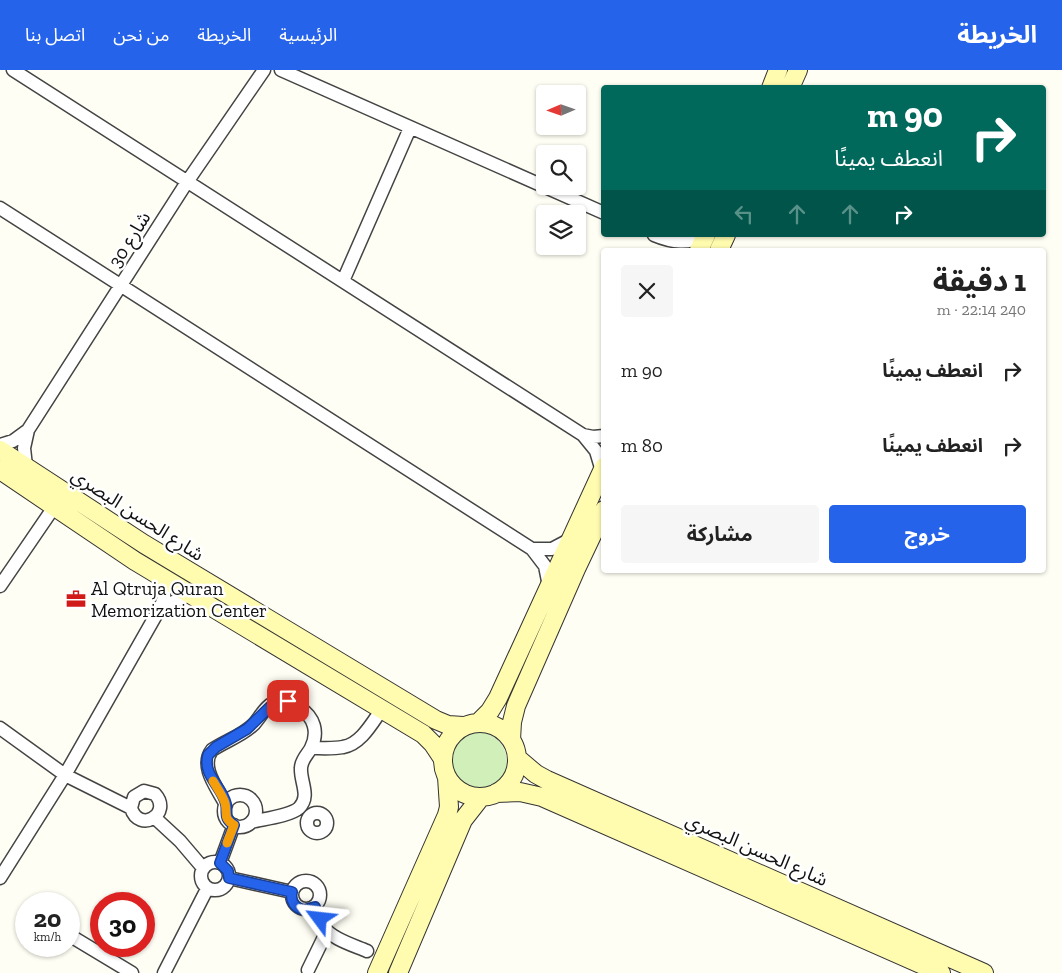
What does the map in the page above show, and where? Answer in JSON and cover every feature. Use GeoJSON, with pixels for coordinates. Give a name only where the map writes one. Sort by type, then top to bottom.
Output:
{"type":"FeatureCollection","features":[{"type":"Feature","properties":{"kind":"main road"},"geometry":{"type":"LineString","coordinates":[[791,85],[798,70]]}},
{"type":"Feature","properties":{"kind":"main road","name":"شارع الحسن البصري"},"geometry":{"type":"LineString","coordinates":[[0,450],[144,544],[436,720],[448,724],[471,724]]}},
{"type":"Feature","properties":{"kind":"main road","name":"شارع الحسن البصري"},"geometry":{"type":"LineString","coordinates":[[0,470],[54,508],[165,579],[423,734],[434,744],[443,758]]}},
{"type":"Feature","properties":{"kind":"main road"},"geometry":{"type":"LineString","coordinates":[[377,973],[447,815],[449,807],[447,777],[443,758],[449,740],[455,732],[490,712],[498,698],[601,473]]}},
{"type":"Feature","properties":{"kind":"main road"},"geometry":{"type":"LineString","coordinates":[[398,973],[463,820],[488,795],[504,787],[511,779],[517,758],[511,740],[512,722],[516,706],[601,516]]}},
{"type":"Feature","properties":{"kind":"main road"},"geometry":{"type":"LineString","coordinates":[[471,724],[488,724],[497,727],[511,740]]}},
{"type":"Feature","properties":{"kind":"main road","name":"شارع الحسن البصري"},"geometry":{"type":"LineString","coordinates":[[517,758],[536,774],[548,780],[984,973]]}},
{"type":"Feature","properties":{"kind":"main road"},"geometry":{"type":"LineString","coordinates":[[447,777],[461,792],[470,796],[488,795]]}},
{"type":"Feature","properties":{"kind":"main road","name":"شارع الحسن البصري"},"geometry":{"type":"LineString","coordinates":[[488,795],[520,792],[542,797],[941,973]]}},
{"type":"Feature","properties":{"kind":"street"},"geometry":{"type":"LineString","coordinates":[[13,70],[583,435],[596,451],[601,464]]}},
{"type":"Feature","properties":{"kind":"street","name":"شارع 30"},"geometry":{"type":"LineString","coordinates":[[26,466],[24,448],[28,430],[187,182],[264,70]]}},
{"type":"Feature","properties":{"kind":"street"},"geometry":{"type":"LineString","coordinates":[[281,70],[601,212]]}},
{"type":"Feature","properties":{"kind":"street"},"geometry":{"type":"LineString","coordinates":[[343,281],[410,128]]}},
{"type":"Feature","properties":{"kind":"street"},"geometry":{"type":"LineString","coordinates":[[0,208],[532,549],[545,566],[549,586]]}},
{"type":"Feature","properties":{"kind":"street"},"geometry":{"type":"LineString","coordinates":[[660,238],[686,242],[700,237]]}},
{"type":"Feature","properties":{"kind":"street"},"geometry":{"type":"LineString","coordinates":[[660,238],[674,248]]}},
{"type":"Feature","properties":{"kind":"street","name":"شارع 30"},"geometry":{"type":"LineString","coordinates":[[0,445],[13,441],[28,430]]}},
{"type":"Feature","properties":{"kind":"street"},"geometry":{"type":"LineString","coordinates":[[583,435],[601,436]]}},
{"type":"Feature","properties":{"kind":"street"},"geometry":{"type":"LineString","coordinates":[[0,586],[54,508]]}},
{"type":"Feature","properties":{"kind":"street"},"geometry":{"type":"LineString","coordinates":[[532,549],[552,549],[569,540]]}},
{"type":"Feature","properties":{"kind":"street"},"geometry":{"type":"LineString","coordinates":[[0,878],[65,775],[160,608],[164,598],[165,579]]}},
{"type":"Feature","properties":{"kind":"street"},"geometry":{"type":"LineString","coordinates":[[160,608],[191,594]]}},
{"type":"Feature","properties":{"kind":"street"},"geometry":{"type":"LineString","coordinates":[[280,700],[288,701],[311,718],[315,728],[315,739],[311,748],[302,763],[301,770],[305,792],[304,800],[300,807],[291,812],[251,822],[243,826],[234,825],[227,819],[225,814],[226,804],[206,766],[208,755],[216,747],[247,729],[274,703],[280,700]]}},
{"type":"Feature","properties":{"kind":"street"},"geometry":{"type":"LineString","coordinates":[[311,748],[343,747],[354,742],[367,729],[382,709]]}},
{"type":"Feature","properties":{"kind":"street"},"geometry":{"type":"LineString","coordinates":[[0,728],[65,775],[131,808]]}},
{"type":"Feature","properties":{"kind":"street"},"geometry":{"type":"LineString","coordinates":[[144,791],[151,792],[157,797],[160,804],[159,811],[148,820],[140,819],[131,808],[132,800],[137,794],[144,791]]}},
{"type":"Feature","properties":{"kind":"street"},"geometry":{"type":"LineString","coordinates":[[226,804],[229,800],[239,795],[249,798],[256,806],[256,812],[251,822]]}},
{"type":"Feature","properties":{"kind":"street"},"geometry":{"type":"LineString","coordinates":[[291,812],[298,820],[307,823]]}},
{"type":"Feature","properties":{"kind":"street"},"geometry":{"type":"LineString","coordinates":[[154,817],[180,841],[203,868]]}},
{"type":"Feature","properties":{"kind":"street"},"geometry":{"type":"LineString","coordinates":[[220,863],[234,825]]}},
{"type":"Feature","properties":{"kind":"street"},"geometry":{"type":"LineString","coordinates":[[212,862],[220,863],[228,871],[229,878],[226,885],[221,890],[207,889],[200,879],[203,868],[212,862]]}},
{"type":"Feature","properties":{"kind":"street"},"geometry":{"type":"LineString","coordinates":[[229,878],[292,892]]}},
{"type":"Feature","properties":{"kind":"street"},"geometry":{"type":"LineString","coordinates":[[312,882],[318,887],[319,901],[315,907],[308,909],[298,907],[293,902],[292,892],[298,883],[312,882]]}},
{"type":"Feature","properties":{"kind":"street"},"geometry":{"type":"LineString","coordinates":[[164,973],[207,889]]}},
{"type":"Feature","properties":{"kind":"street"},"geometry":{"type":"LineString","coordinates":[[315,907],[322,925],[327,931],[333,936],[367,951]]}},
{"type":"Feature","properties":{"kind":"street"},"geometry":{"type":"LineString","coordinates":[[308,970],[327,931]]}},
{"type":"Feature","properties":{"kind":"street"},"geometry":{"type":"LineString","coordinates":[[80,942],[132,973]]}},
{"type":"Feature","properties":{"kind":"green space"},"geometry":{"type":"Polygon","coordinates":[[[476,731],[488,733],[498,740],[505,750],[507,762],[505,774],[498,784],[488,791],[476,793],[464,791],[454,784],[447,774],[445,762],[447,750],[454,740],[464,733],[476,731]]]}},
{"type":"Feature","properties":{"kind":"slow traffic"},"geometry":{"type":"LineString","coordinates":[[213,781],[226,804],[225,814],[227,819],[234,825],[227,843]]}},
{"type":"Feature","properties":{"kind":"place","name":"Al Qtruja Quran Memorization Center"},"geometry":{"type":"Point","coordinates":[76,599]}},
{"type":"Feature","properties":{"kind":"route"},"geometry":{"type":"LineString","coordinates":[[288,701],[280,700],[268,707],[247,729],[216,747],[208,755],[206,766],[226,804],[225,814],[227,819],[234,825],[220,863],[228,871],[229,878],[292,892],[291,895],[295,905],[304,910],[315,907],[320,919]]}}]}
